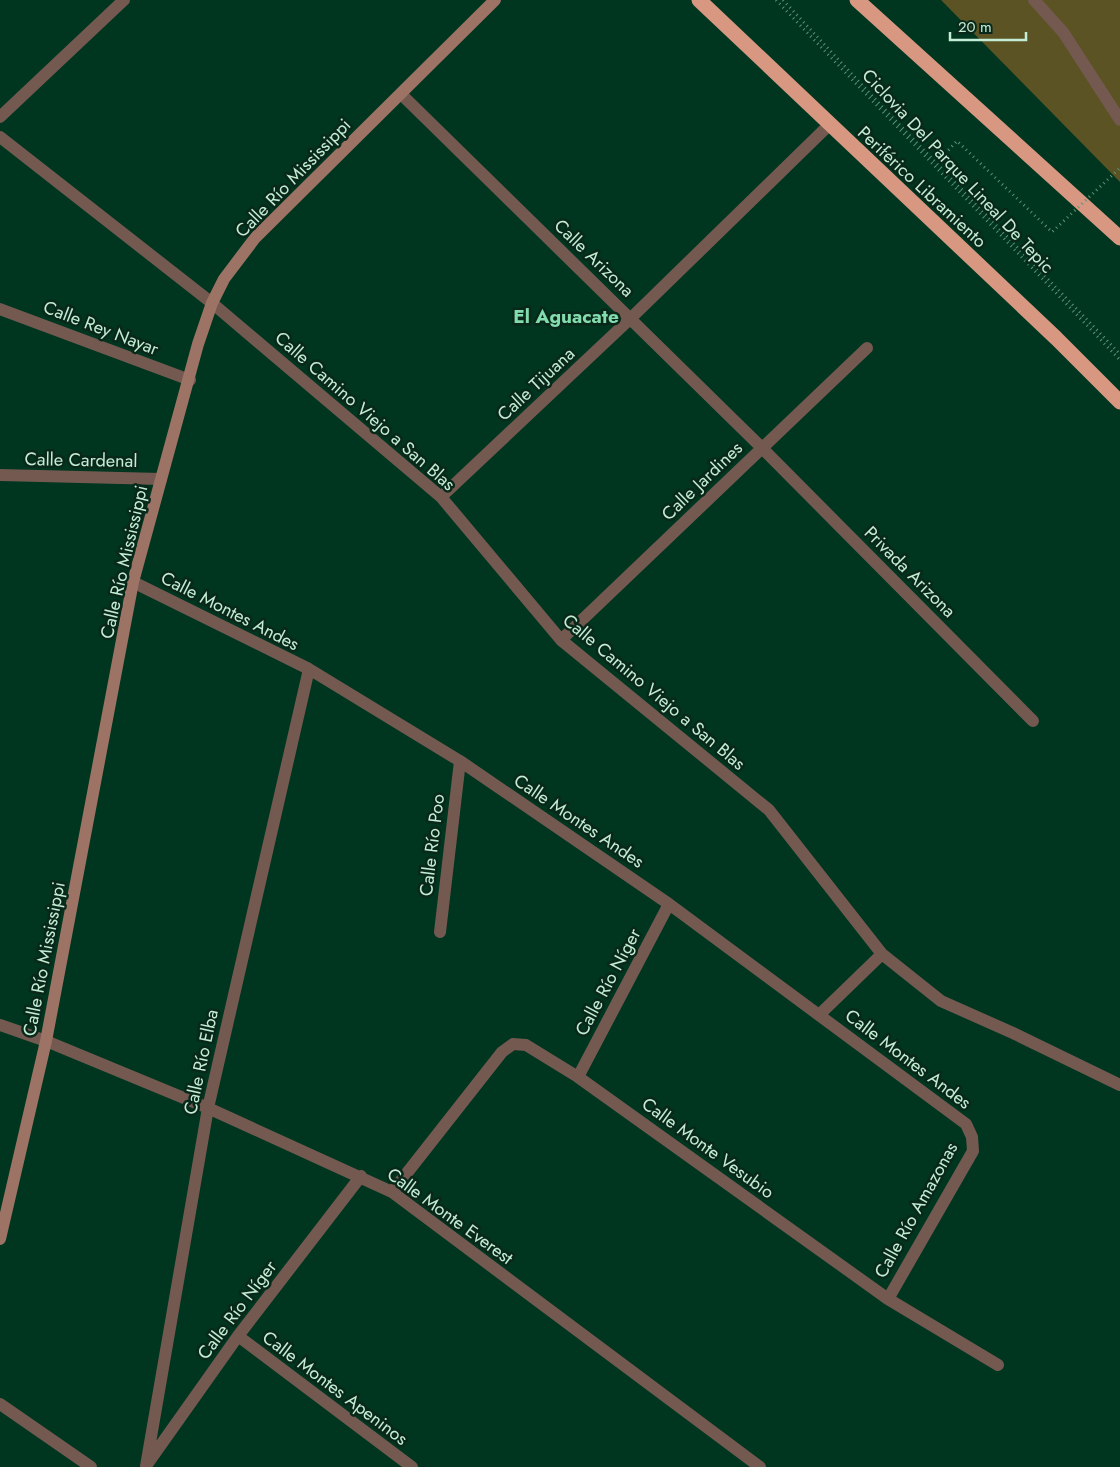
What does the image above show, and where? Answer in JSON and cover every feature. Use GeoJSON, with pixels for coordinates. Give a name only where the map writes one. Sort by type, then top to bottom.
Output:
{"type":"FeatureCollection","features":[{"type":"Feature","properties":{"kind":"highway","name":"Periférico Libramiento"},"geometry":{"type":"LineString","coordinates":[[698,0],[829,126],[1056,338],[1120,402]]}},
{"type":"Feature","properties":{"kind":"highway"},"geometry":{"type":"LineString","coordinates":[[856,0],[1120,238]]}},
{"type":"Feature","properties":{"kind":"street"},"geometry":{"type":"LineString","coordinates":[[0,117],[124,0]]}},
{"type":"Feature","properties":{"kind":"street","name":"Calle Río Mississippi"},"geometry":{"type":"LineString","coordinates":[[0,1239],[46,1041],[133,582],[212,303],[224,279],[255,238],[495,0]]}},
{"type":"Feature","properties":{"kind":"street"},"geometry":{"type":"LineString","coordinates":[[1034,0],[1063,32],[1120,120]]}},
{"type":"Feature","properties":{"kind":"street","name":"Calle Arizona"},"geometry":{"type":"LineString","coordinates":[[401,94],[762,448]]}},
{"type":"Feature","properties":{"kind":"street","name":"Calle Tijuana"},"geometry":{"type":"LineString","coordinates":[[441,497],[631,318],[829,126]]}},
{"type":"Feature","properties":{"kind":"street","name":"Calle Camino Viejo a San Blas"},"geometry":{"type":"LineString","coordinates":[[0,137],[212,303],[441,497],[561,640],[769,810],[882,954],[941,1001],[1013,1033],[1120,1085]]}},
{"type":"Feature","properties":{"kind":"street","name":"Calle Rey Nayar"},"geometry":{"type":"LineString","coordinates":[[0,309],[190,380]]}},
{"type":"Feature","properties":{"kind":"street","name":"Calle Jardines"},"geometry":{"type":"LineString","coordinates":[[561,640],[867,348]]}},
{"type":"Feature","properties":{"kind":"street","name":"Privada Arizona"},"geometry":{"type":"LineString","coordinates":[[762,448],[1033,721]]}},
{"type":"Feature","properties":{"kind":"street","name":"Calle Cardenal"},"geometry":{"type":"LineString","coordinates":[[0,475],[161,479]]}},
{"type":"Feature","properties":{"kind":"street","name":"Calle Montes Andes"},"geometry":{"type":"LineString","coordinates":[[133,582],[309,670],[460,761],[669,904],[820,1014],[966,1124],[972,1137]]}},
{"type":"Feature","properties":{"kind":"street","name":"Calle Río Elba"},"geometry":{"type":"LineString","coordinates":[[145,1467],[208,1108],[309,670]]}},
{"type":"Feature","properties":{"kind":"street","name":"Calle Río Poo"},"geometry":{"type":"LineString","coordinates":[[440,932],[460,761]]}},
{"type":"Feature","properties":{"kind":"street","name":"Calle Río Níger"},"geometry":{"type":"LineString","coordinates":[[578,1077],[669,904]]}},
{"type":"Feature","properties":{"kind":"street"},"geometry":{"type":"LineString","coordinates":[[820,1014],[882,954]]}},
{"type":"Feature","properties":{"kind":"street","name":"Calle Monte Everest"},"geometry":{"type":"LineString","coordinates":[[0,1025],[46,1041],[208,1108],[361,1176],[392,1192],[745,1463],[760,1467]]}},
{"type":"Feature","properties":{"kind":"street","name":"Calle Monte Vesubio"},"geometry":{"type":"LineString","coordinates":[[392,1192],[502,1052],[513,1044],[526,1045],[578,1077],[888,1299],[998,1365]]}},
{"type":"Feature","properties":{"kind":"street","name":"Calle Río Amazonas"},"geometry":{"type":"LineString","coordinates":[[888,1299],[973,1151],[972,1137]]}},
{"type":"Feature","properties":{"kind":"street","name":"Calle Río Níger"},"geometry":{"type":"LineString","coordinates":[[145,1467],[238,1336],[361,1176]]}},
{"type":"Feature","properties":{"kind":"street","name":"Calle Montes Apeninos"},"geometry":{"type":"LineString","coordinates":[[238,1336],[412,1467]]}},
{"type":"Feature","properties":{"kind":"street"},"geometry":{"type":"LineString","coordinates":[[0,1404],[91,1467]]}},
{"type":"Feature","properties":{"kind":"path","name":"Ciclovia Del Parque Lineal De Tepic"},"geometry":{"type":"LineString","coordinates":[[776,0],[1120,360]]}},
{"type":"Feature","properties":{"kind":"path"},"geometry":{"type":"LineString","coordinates":[[783,0],[1120,354]]}},
{"type":"Feature","properties":{"kind":"path"},"geometry":{"type":"LineString","coordinates":[[937,162],[957,141],[1052,232],[1120,168]]}},
{"type":"Feature","properties":{"kind":"shaded area"},"geometry":{"type":"Polygon","coordinates":[[[941,0],[1120,0],[1120,182],[941,0]]]}},
{"type":"Feature","properties":{"kind":"district","name":"El Aguacate"},"geometry":{"type":"Point","coordinates":[566,316]}}]}
